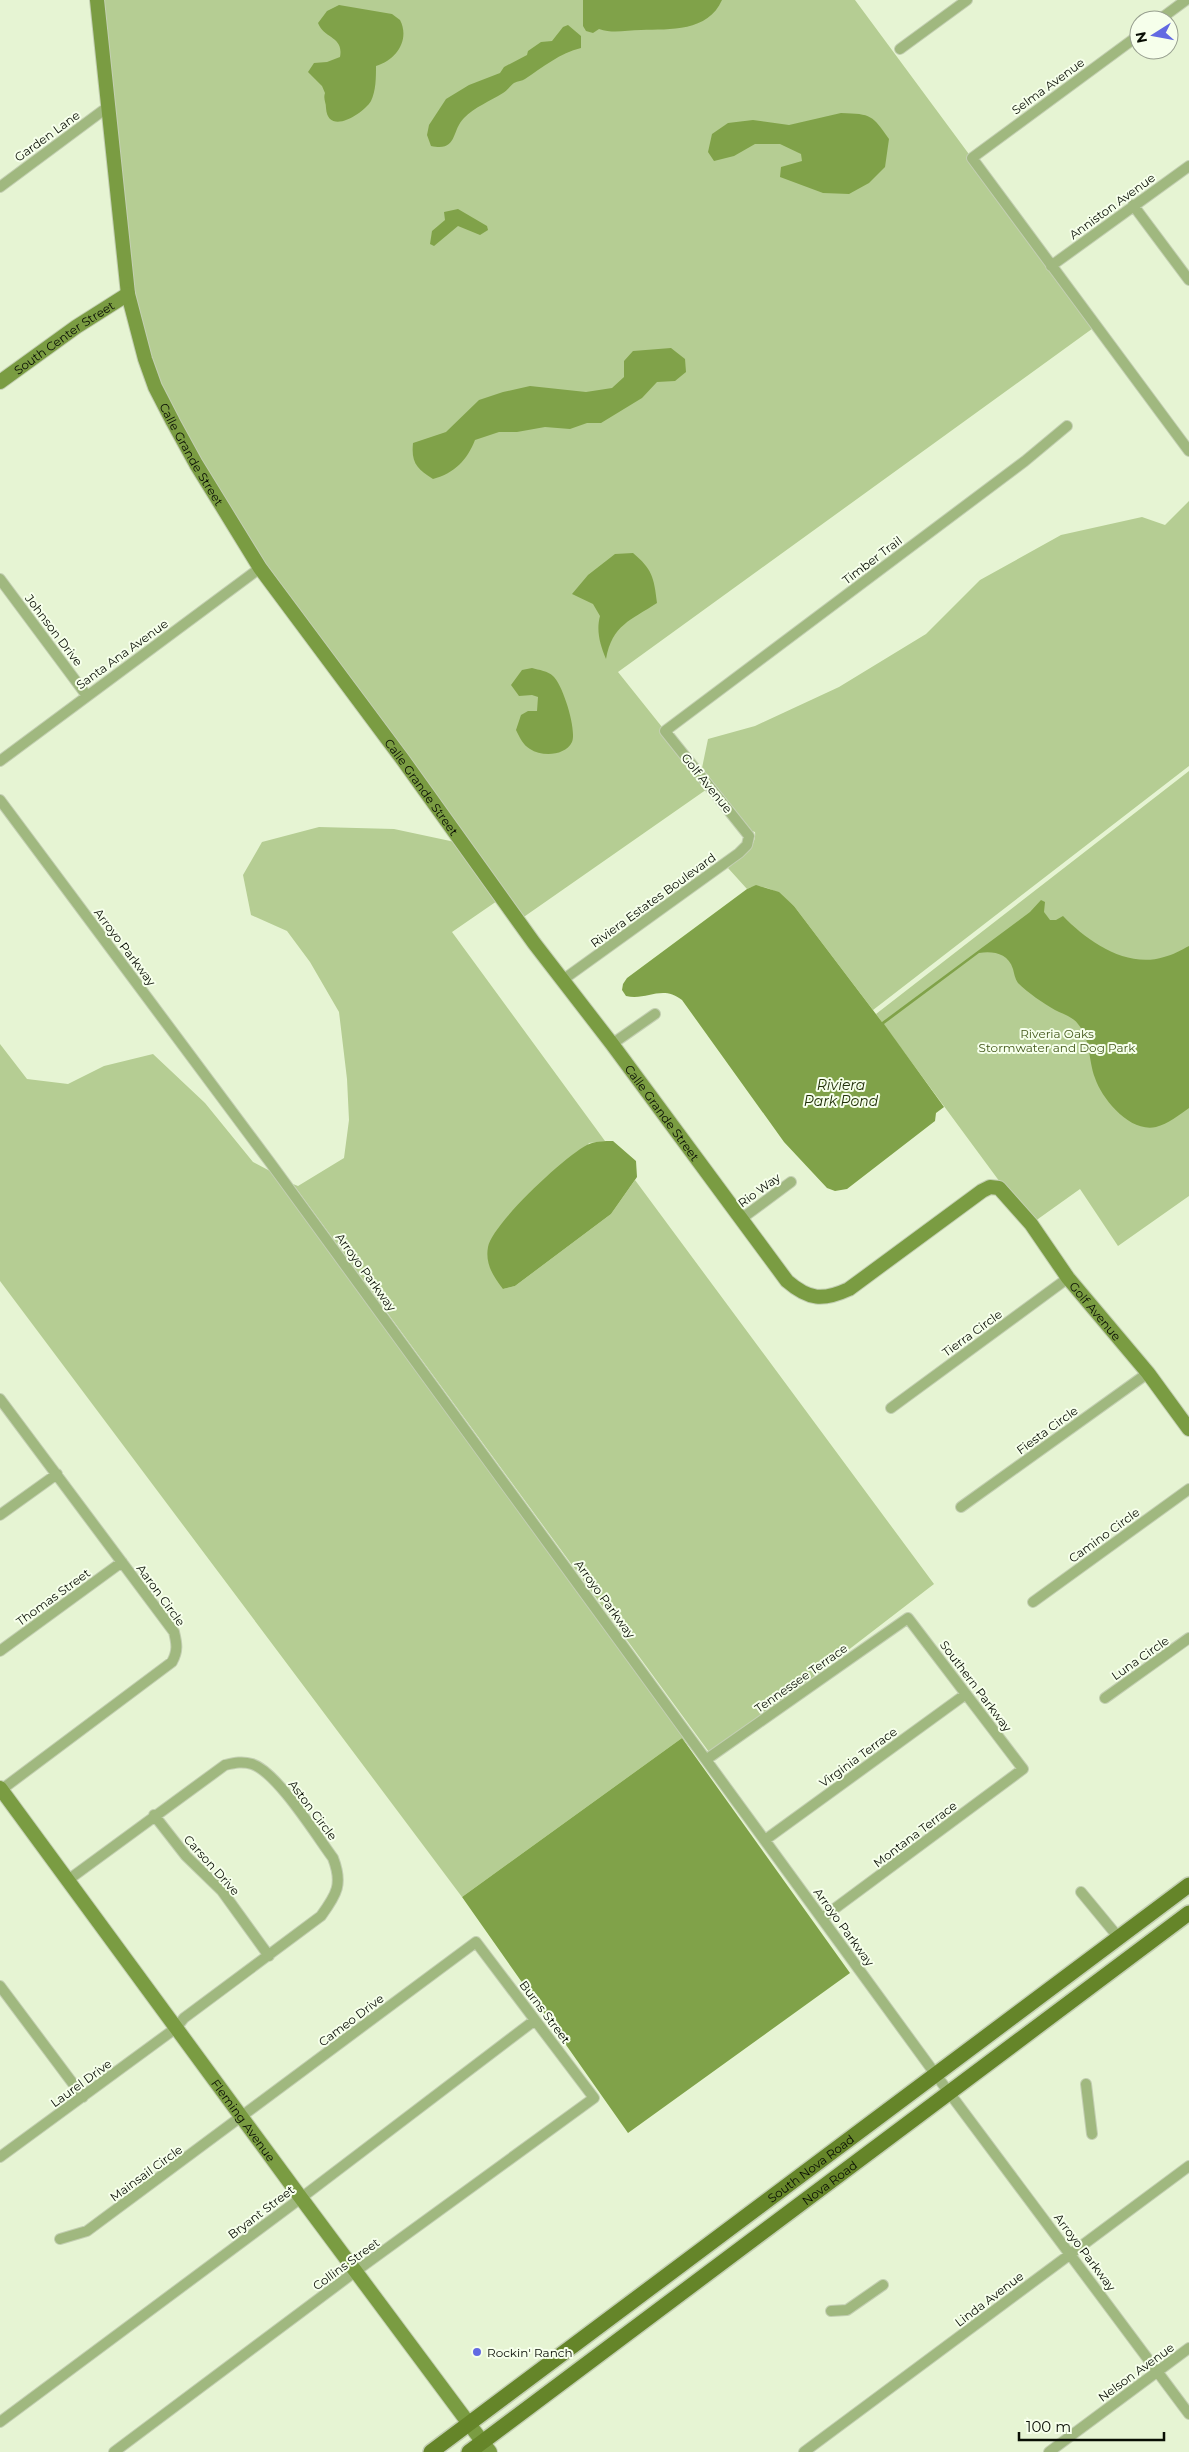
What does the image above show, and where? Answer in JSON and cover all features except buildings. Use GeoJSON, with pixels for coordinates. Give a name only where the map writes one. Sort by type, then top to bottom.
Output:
{"type":"FeatureCollection","features":[{"type":"Feature","properties":{"kind":"main road","name":"South Nova Road"},"geometry":{"type":"LineString","coordinates":[[431,2452],[1189,1886]]}},
{"type":"Feature","properties":{"kind":"main road","name":"Nova Road"},"geometry":{"type":"LineString","coordinates":[[469,2452],[487,2447],[692,2285],[1189,1913]]}},
{"type":"Feature","properties":{"kind":"main road"},"geometry":{"type":"LineString","coordinates":[[1113,1970],[1120,1937]]}},
{"type":"Feature","properties":{"kind":"main road"},"geometry":{"type":"LineString","coordinates":[[772,2225],[773,2210],[783,2189]]}},
{"type":"Feature","properties":{"kind":"main road"},"geometry":{"type":"LineString","coordinates":[[692,2285],[692,2270],[700,2251]]}},
{"type":"Feature","properties":{"kind":"street","name":"Calle Grande Street"},"geometry":{"type":"LineString","coordinates":[[96,0],[128,294],[145,359],[155,387],[196,464],[260,568],[403,760],[534,942],[564,979],[787,1281],[800,1292],[815,1297],[833,1296],[849,1289],[982,1191],[990,1187],[999,1188],[1005,1192]]}},
{"type":"Feature","properties":{"kind":"street"},"geometry":{"type":"LineString","coordinates":[[900,49],[967,0]]}},
{"type":"Feature","properties":{"kind":"street"},"geometry":{"type":"LineString","coordinates":[[1172,10],[1186,0]]}},
{"type":"Feature","properties":{"kind":"street","name":"Selma Avenue"},"geometry":{"type":"LineString","coordinates":[[1051,266],[972,158],[1129,42]]}},
{"type":"Feature","properties":{"kind":"street","name":"Garden Lane"},"geometry":{"type":"LineString","coordinates":[[0,187],[109,106]]}},
{"type":"Feature","properties":{"kind":"street","name":"Anniston Avenue"},"geometry":{"type":"LineString","coordinates":[[1051,266],[1189,166]]}},
{"type":"Feature","properties":{"kind":"street"},"geometry":{"type":"LineString","coordinates":[[1133,205],[1189,280]]}},
{"type":"Feature","properties":{"kind":"street"},"geometry":{"type":"LineString","coordinates":[[1051,266],[1189,451]]}},
{"type":"Feature","properties":{"kind":"street","name":"South Center Street"},"geometry":{"type":"LineString","coordinates":[[0,382],[76,327],[128,294]]}},
{"type":"Feature","properties":{"kind":"street","name":"Timber Trail"},"geometry":{"type":"LineString","coordinates":[[666,731],[690,711],[1017,467],[1067,426]]}},
{"type":"Feature","properties":{"kind":"street","name":"Santa Ana Avenue"},"geometry":{"type":"LineString","coordinates":[[0,761],[260,568]]}},
{"type":"Feature","properties":{"kind":"street","name":"Johnson Drive"},"geometry":{"type":"LineString","coordinates":[[0,579],[87,696]]}},
{"type":"Feature","properties":{"kind":"street","name":"Golf Avenue"},"geometry":{"type":"LineString","coordinates":[[666,731],[749,836]]}},
{"type":"Feature","properties":{"kind":"street","name":"Arroyo Parkway"},"geometry":{"type":"LineString","coordinates":[[0,800],[272,1165],[708,1759],[949,2093],[1189,2414]]}},
{"type":"Feature","properties":{"kind":"street","name":"Riviera Estates Boulevard"},"geometry":{"type":"LineString","coordinates":[[564,979],[739,853],[747,845],[749,836]]}},
{"type":"Feature","properties":{"kind":"street"},"geometry":{"type":"LineString","coordinates":[[612,1044],[654,1014]]}},
{"type":"Feature","properties":{"kind":"street","name":"Rio Way"},"geometry":{"type":"LineString","coordinates":[[741,1219],[791,1182]]}},
{"type":"Feature","properties":{"kind":"street","name":"Golf Avenue"},"geometry":{"type":"LineString","coordinates":[[1005,1192],[1068,1278],[1148,1373],[1189,1429]]}},
{"type":"Feature","properties":{"kind":"street","name":"Tierra Circle"},"geometry":{"type":"LineString","coordinates":[[891,1408],[1068,1278]]}},
{"type":"Feature","properties":{"kind":"street","name":"Fiesta Circle"},"geometry":{"type":"LineString","coordinates":[[961,1507],[1148,1373]]}},
{"type":"Feature","properties":{"kind":"street","name":"Aaron Circle"},"geometry":{"type":"LineString","coordinates":[[0,1399],[174,1632],[177,1653],[172,1662],[1,1789]]}},
{"type":"Feature","properties":{"kind":"street"},"geometry":{"type":"LineString","coordinates":[[0,1516],[57,1474]]}},
{"type":"Feature","properties":{"kind":"street","name":"Camino Circle"},"geometry":{"type":"LineString","coordinates":[[1033,1602],[1189,1489]]}},
{"type":"Feature","properties":{"kind":"street","name":"Thomas Street"},"geometry":{"type":"LineString","coordinates":[[0,1652],[122,1562]]}},
{"type":"Feature","properties":{"kind":"street","name":"Tennessee Terrace"},"geometry":{"type":"LineString","coordinates":[[708,1759],[908,1618]]}},
{"type":"Feature","properties":{"kind":"street","name":"Southern Parkway"},"geometry":{"type":"LineString","coordinates":[[908,1618],[1023,1769]]}},
{"type":"Feature","properties":{"kind":"street","name":"Luna Circle"},"geometry":{"type":"LineString","coordinates":[[1105,1698],[1189,1638]]}},
{"type":"Feature","properties":{"kind":"street","name":"Virginia Terrace"},"geometry":{"type":"LineString","coordinates":[[765,1840],[966,1694]]}},
{"type":"Feature","properties":{"kind":"street","name":"Aston Circle"},"geometry":{"type":"LineString","coordinates":[[68,1880],[154,1815],[225,1765],[240,1762],[252,1764],[271,1776],[333,1858],[339,1883],[334,1900],[321,1916],[184,2018],[176,2028]]}},
{"type":"Feature","properties":{"kind":"street","name":"Montana Terrace"},"geometry":{"type":"LineString","coordinates":[[822,1918],[1023,1769]]}},
{"type":"Feature","properties":{"kind":"street","name":"Fleming Avenue"},"geometry":{"type":"LineString","coordinates":[[1,1789],[301,2198],[487,2447]]}},
{"type":"Feature","properties":{"kind":"street","name":"Carson Drive"},"geometry":{"type":"LineString","coordinates":[[154,1815],[186,1856],[222,1891],[269,1956]]}},
{"type":"Feature","properties":{"kind":"street"},"geometry":{"type":"LineString","coordinates":[[1081,1892],[1120,1937]]}},
{"type":"Feature","properties":{"kind":"street","name":"Burns Street"},"geometry":{"type":"LineString","coordinates":[[476,1942],[594,2098]]}},
{"type":"Feature","properties":{"kind":"street","name":"Cameo Drive"},"geometry":{"type":"LineString","coordinates":[[242,2118],[476,1942]]}},
{"type":"Feature","properties":{"kind":"street"},"geometry":{"type":"LineString","coordinates":[[0,1986],[83,2097]]}},
{"type":"Feature","properties":{"kind":"street","name":"Bryant Street"},"geometry":{"type":"LineString","coordinates":[[0,2422],[301,2198],[535,2020]]}},
{"type":"Feature","properties":{"kind":"street","name":"Laurel Drive"},"geometry":{"type":"LineString","coordinates":[[0,2157],[176,2028]]}},
{"type":"Feature","properties":{"kind":"street"},"geometry":{"type":"LineString","coordinates":[[1086,2084],[1092,2134]]}},
{"type":"Feature","properties":{"kind":"street","name":"Collins Street"},"geometry":{"type":"LineString","coordinates":[[114,2452],[356,2271],[594,2098]]}},
{"type":"Feature","properties":{"kind":"street","name":"Mainsail Circle"},"geometry":{"type":"LineString","coordinates":[[60,2239],[87,2232],[242,2118]]}},
{"type":"Feature","properties":{"kind":"street","name":"Linda Avenue"},"geometry":{"type":"LineString","coordinates":[[804,2452],[1189,2166]]}},
{"type":"Feature","properties":{"kind":"street"},"geometry":{"type":"LineString","coordinates":[[832,2311],[847,2310],[883,2285]]}},
{"type":"Feature","properties":{"kind":"street","name":"Nelson Avenue"},"geometry":{"type":"LineString","coordinates":[[1049,2452],[1189,2348]]}},
{"type":"Feature","properties":{"kind":"green space"},"geometry":{"type":"Polygon","coordinates":[[[96,0],[855,0],[1096,326],[618,672],[710,787],[518,921],[260,568],[155,387],[128,294],[96,0]]]}},
{"type":"Feature","properties":{"kind":"green space"},"geometry":{"type":"Polygon","coordinates":[[[1189,501],[1189,766],[873,1010],[794,906],[772,890],[760,887],[747,889],[728,868],[751,847],[755,832],[752,831],[702,768],[708,739],[755,726],[839,687],[926,634],[980,580],[1061,535],[1142,517],[1165,525],[1189,501]]]}},
{"type":"Feature","properties":{"kind":"green space","name":"Riveria Oaks Stormwater and Dog Park"},"geometry":{"type":"Polygon","coordinates":[[[1189,771],[1189,1196],[1118,1246],[1080,1189],[1031,1224],[876,1014],[1189,771]]]}},
{"type":"Feature","properties":{"kind":"green space"},"geometry":{"type":"Polygon","coordinates":[[[319,827],[394,829],[455,842],[497,901],[452,932],[605,1141],[589,1143],[503,1289],[515,1286],[611,1214],[635,1180],[934,1584],[782,1701],[709,1752],[293,1184],[298,1186],[344,1158],[349,1120],[347,1079],[339,1012],[310,962],[287,931],[251,915],[243,875],[262,842],[319,827]]]}},
{"type":"Feature","properties":{"kind":"green space"},"geometry":{"type":"Polygon","coordinates":[[[0,1044],[27,1079],[68,1084],[104,1066],[153,1054],[205,1103],[253,1162],[270,1171],[702,1762],[682,1738],[462,1897],[0,1281],[0,1044]]]}},
{"type":"Feature","properties":{"kind":"water"},"geometry":{"type":"Polygon","coordinates":[[[583,0],[722,0],[708,18],[687,27],[615,32],[599,29],[593,33],[586,31],[583,26],[583,0]]]}},
{"type":"Feature","properties":{"kind":"water"},"geometry":{"type":"Polygon","coordinates":[[[339,5],[392,14],[400,20],[403,34],[400,48],[395,54],[390,59],[376,66],[375,88],[371,101],[354,116],[339,122],[333,121],[328,117],[324,99],[325,93],[322,86],[308,72],[314,63],[327,62],[340,57],[339,45],[318,23],[327,11],[339,5]]]}},
{"type":"Feature","properties":{"kind":"water"},"geometry":{"type":"Polygon","coordinates":[[[568,25],[581,36],[581,48],[559,57],[525,79],[514,83],[504,92],[473,111],[460,123],[453,139],[446,146],[431,146],[427,135],[429,125],[446,99],[469,85],[500,73],[504,67],[527,55],[528,51],[541,42],[552,41],[563,27],[568,25]]]}},
{"type":"Feature","properties":{"kind":"water"},"geometry":{"type":"Polygon","coordinates":[[[841,113],[870,117],[875,120],[889,139],[885,167],[869,183],[849,194],[823,193],[780,177],[781,167],[802,161],[801,154],[780,144],[755,144],[734,156],[714,161],[708,152],[712,134],[728,123],[753,120],[789,125],[841,113]]]}},
{"type":"Feature","properties":{"kind":"water"},"geometry":{"type":"Polygon","coordinates":[[[458,209],[487,226],[488,230],[480,235],[458,226],[434,246],[430,244],[432,231],[445,220],[444,212],[458,209]]]}},
{"type":"Feature","properties":{"kind":"water"},"geometry":{"type":"Polygon","coordinates":[[[671,348],[685,359],[686,372],[675,381],[657,382],[642,398],[601,423],[587,423],[570,429],[545,427],[517,432],[499,432],[475,440],[468,454],[459,465],[448,473],[433,479],[423,472],[414,461],[413,443],[446,432],[479,400],[530,386],[586,392],[612,388],[624,377],[624,361],[633,351],[671,348]]]}},
{"type":"Feature","properties":{"kind":"water"},"geometry":{"type":"Polygon","coordinates":[[[633,553],[651,574],[657,603],[631,619],[618,631],[613,638],[606,659],[599,638],[600,616],[593,604],[572,594],[588,575],[615,554],[633,553]]]}},
{"type":"Feature","properties":{"kind":"water"},"geometry":{"type":"Polygon","coordinates":[[[532,668],[551,674],[557,681],[571,718],[573,728],[572,742],[569,747],[553,754],[535,752],[530,749],[520,738],[516,730],[521,715],[528,711],[537,711],[538,697],[532,695],[519,696],[511,685],[522,670],[532,668]]]}},
{"type":"Feature","properties":{"kind":"water","name":"Riviera Park Pond"},"geometry":{"type":"Polygon","coordinates":[[[756,885],[779,892],[794,906],[882,1022],[1030,912],[1041,900],[1045,902],[1044,912],[1050,920],[1056,920],[1063,916],[1084,935],[1122,956],[1150,960],[1171,955],[1189,946],[1189,1108],[1169,1122],[1156,1127],[1136,1125],[1127,1120],[1118,1113],[1099,1086],[1093,1071],[1085,1037],[1076,1022],[1022,987],[1016,980],[1011,964],[1004,956],[990,952],[979,953],[884,1024],[944,1107],[936,1113],[935,1121],[847,1189],[835,1191],[827,1188],[784,1142],[682,1000],[668,993],[634,997],[626,996],[622,990],[627,978],[747,889],[756,885]]]}},
{"type":"Feature","properties":{"kind":"water"},"geometry":{"type":"Polygon","coordinates":[[[613,1141],[636,1161],[637,1177],[611,1214],[515,1286],[503,1289],[489,1264],[487,1253],[492,1236],[515,1208],[563,1162],[587,1145],[613,1141]]]}},
{"type":"Feature","properties":{"kind":"water"},"geometry":{"type":"Polygon","coordinates":[[[682,1738],[850,1973],[628,2133],[462,1897],[682,1738]]]}},
{"type":"Feature","properties":{"kind":"place","name":"Rockin' Ranch"},"geometry":{"type":"Point","coordinates":[477,2352]}}]}
